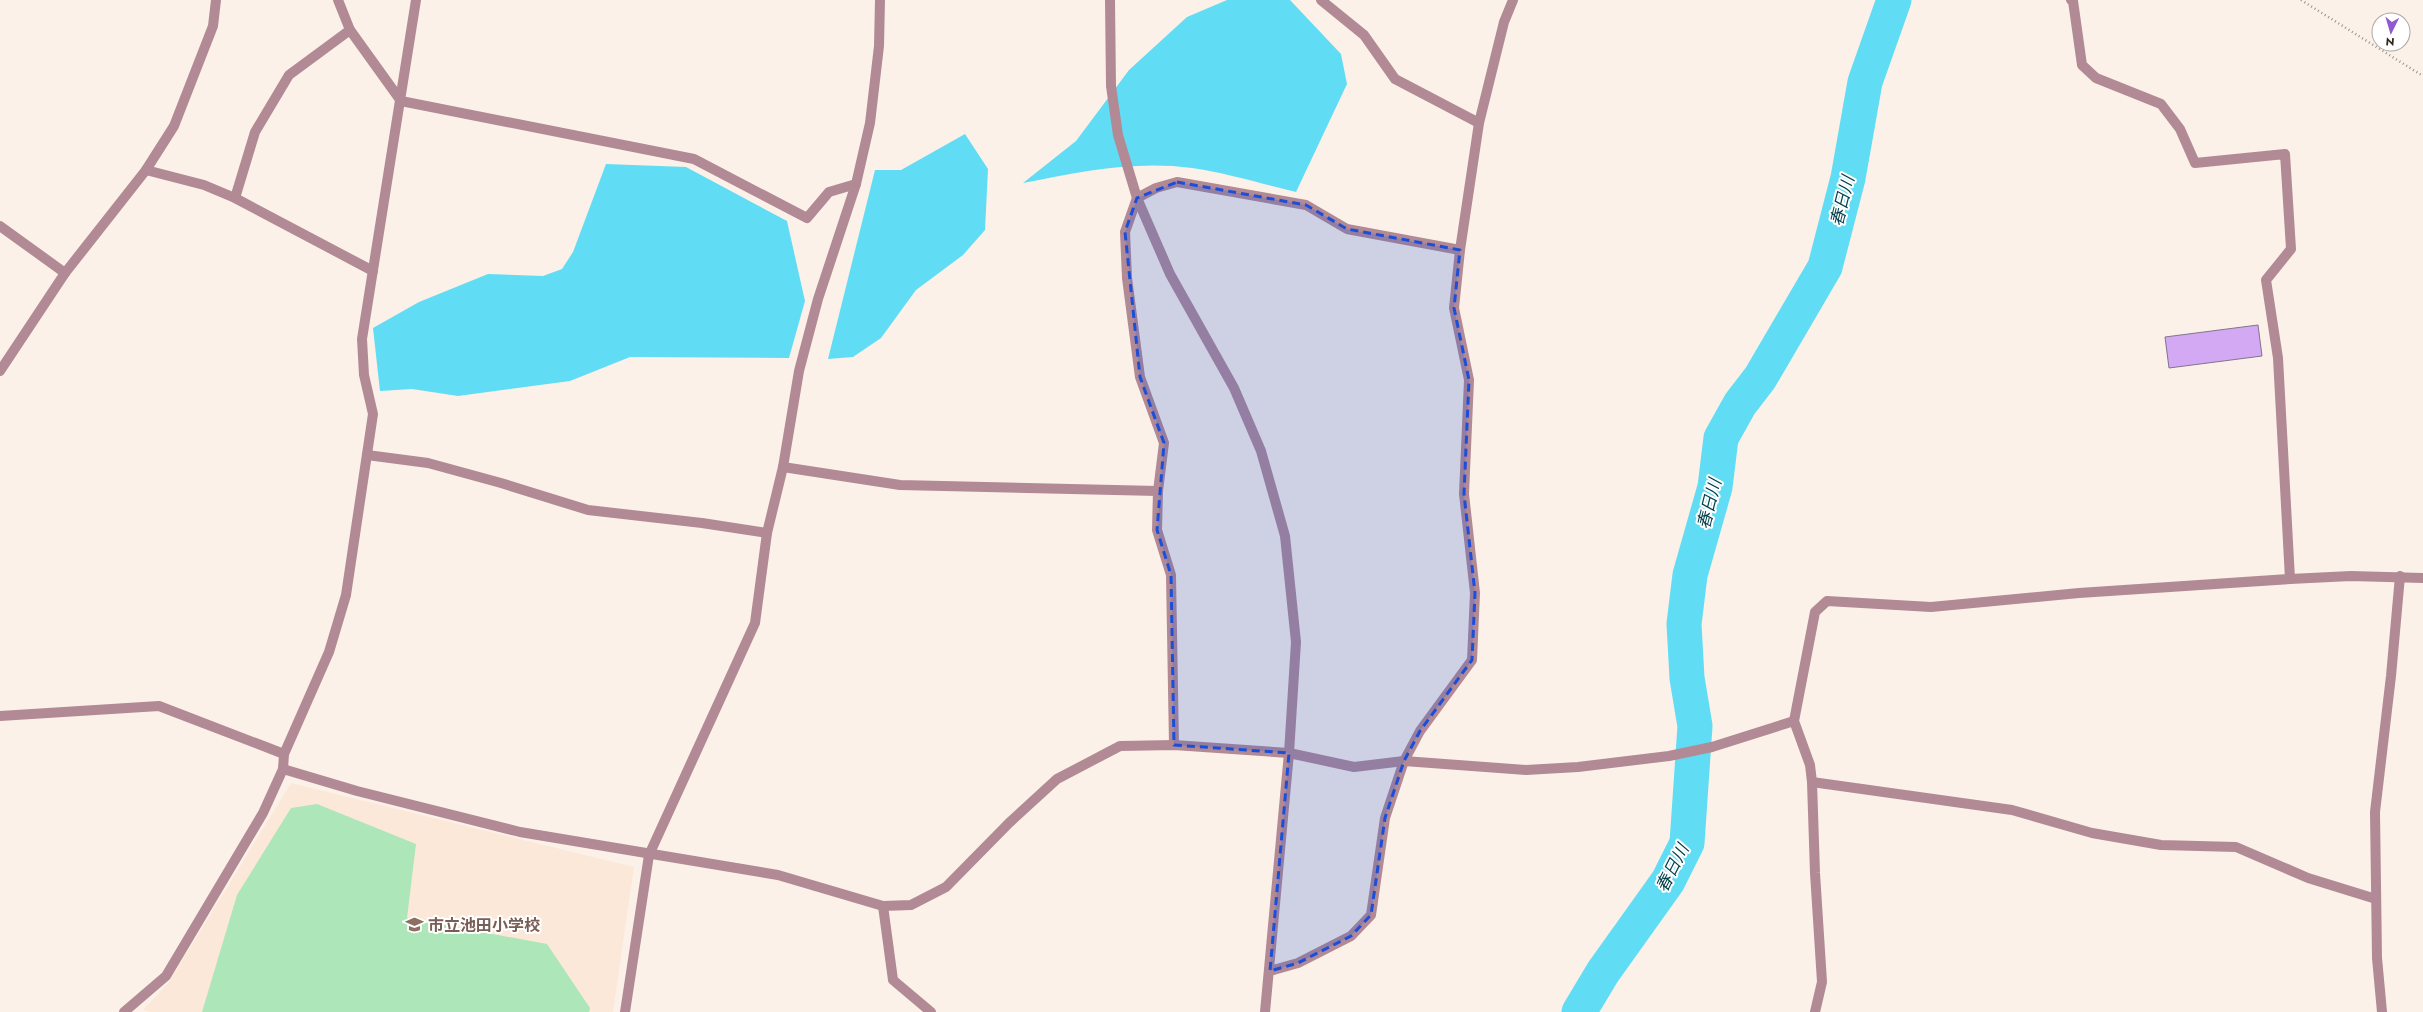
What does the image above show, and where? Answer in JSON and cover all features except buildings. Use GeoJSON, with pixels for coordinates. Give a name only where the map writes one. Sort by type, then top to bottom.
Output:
{"type":"FeatureCollection","features":[{"type":"Feature","properties":{"kind":"street"},"geometry":{"type":"LineString","coordinates":[[0,371],[65,273],[146,170],[174,126],[198,69],[213,26],[216,0]]}},
{"type":"Feature","properties":{"kind":"street"},"geometry":{"type":"LineString","coordinates":[[338,0],[350,30],[401,101],[694,159],[807,218],[829,192],[856,184]]}},
{"type":"Feature","properties":{"kind":"street"},"geometry":{"type":"LineString","coordinates":[[124,1012],[166,976],[263,814],[283,768],[284,754],[329,652],[346,595],[373,414],[364,375],[362,339],[416,0]]}},
{"type":"Feature","properties":{"kind":"street"},"geometry":{"type":"LineString","coordinates":[[625,1012],[649,855],[755,623],[767,533],[784,467],[798,371],[818,299],[856,184],[870,123],[879,46],[880,0]]}},
{"type":"Feature","properties":{"kind":"street"},"geometry":{"type":"LineString","coordinates":[[1110,0],[1111,86],[1118,135],[1137,198],[1170,274],[1234,388],[1260,451],[1285,536],[1296,642],[1289,753],[1266,1012]]}},
{"type":"Feature","properties":{"kind":"street"},"geometry":{"type":"LineString","coordinates":[[1321,0],[1364,35],[1395,79],[1479,123]]}},
{"type":"Feature","properties":{"kind":"street"},"geometry":{"type":"LineString","coordinates":[[1270,971],[1298,963],[1351,936],[1371,915],[1385,818],[1404,760],[1420,731],[1472,660],[1474,593],[1464,494],[1469,380],[1454,308],[1460,250],[1479,123],[1504,22],[1513,0]]}},
{"type":"Feature","properties":{"kind":"street"},"geometry":{"type":"LineString","coordinates":[[2071,0],[2073,1],[2082,65],[2096,78],[2161,104],[2180,129],[2195,164],[2285,154],[2291,249],[2266,280],[2278,358],[2290,579]]}},
{"type":"Feature","properties":{"kind":"street"},"geometry":{"type":"LineString","coordinates":[[235,198],[255,132],[289,74],[350,30]]}},
{"type":"Feature","properties":{"kind":"street"},"geometry":{"type":"LineString","coordinates":[[146,170],[204,185],[235,198],[373,271]]}},
{"type":"Feature","properties":{"kind":"street"},"geometry":{"type":"LineString","coordinates":[[1174,744],[1171,575],[1158,530],[1158,491],[1164,443],[1140,377],[1127,278],[1125,232],[1137,198],[1156,188],[1177,182],[1306,205],[1347,229],[1460,250]]}},
{"type":"Feature","properties":{"kind":"street"},"geometry":{"type":"LineString","coordinates":[[0,226],[65,273]]}},
{"type":"Feature","properties":{"kind":"street"},"geometry":{"type":"LineString","coordinates":[[367,456],[428,463],[501,483],[588,510],[702,523],[767,533]]}},
{"type":"Feature","properties":{"kind":"street"},"geometry":{"type":"LineString","coordinates":[[784,467],[900,485],[1158,491]]}},
{"type":"Feature","properties":{"kind":"street"},"geometry":{"type":"LineString","coordinates":[[2382,1012],[2376,958],[2375,812],[2391,676],[2400,576]]}},
{"type":"Feature","properties":{"kind":"street"},"geometry":{"type":"LineString","coordinates":[[1815,1012],[1822,982],[1815,873],[1812,782],[1810,766],[1794,721],[1815,612],[1827,601],[1931,607],[2079,593],[2290,579],[2400,576],[2423,578]]}},
{"type":"Feature","properties":{"kind":"street"},"geometry":{"type":"LineString","coordinates":[[0,716],[159,706],[284,754]]}},
{"type":"Feature","properties":{"kind":"street"},"geometry":{"type":"LineString","coordinates":[[283,768],[357,791],[520,832],[649,855],[778,875],[883,906],[910,904],[946,887],[1009,823],[1057,779],[1120,746],[1174,744],[1289,753],[1354,767],[1404,760],[1526,770],[1578,767],[1669,756],[1712,747],[1794,721]]}},
{"type":"Feature","properties":{"kind":"street"},"geometry":{"type":"LineString","coordinates":[[1812,782],[2012,810],[2092,833],[2161,845],[2236,847],[2308,878],[2376,899]]}},
{"type":"Feature","properties":{"kind":"street"},"geometry":{"type":"LineString","coordinates":[[883,906],[893,980],[932,1012]]}},
{"type":"Feature","properties":{"kind":"path"},"geometry":{"type":"LineString","coordinates":[[2301,0],[2423,76]]}},
{"type":"Feature","properties":{"kind":"highlighted area"},"geometry":{"type":"Polygon","coordinates":[[[1177,182],[1306,205],[1347,229],[1460,250],[1454,308],[1469,380],[1464,494],[1475,593],[1472,660],[1420,731],[1404,761],[1385,818],[1371,915],[1351,936],[1298,963],[1270,971],[1289,753],[1174,745],[1171,575],[1157,530],[1164,443],[1140,377],[1125,232],[1137,198],[1177,182]]]}},
{"type":"Feature","properties":{"kind":"shaded area","name":"市立池田小学校"},"geometry":{"type":"Polygon","coordinates":[[[291,783],[634,867],[613,1012],[150,1012],[143,1010],[169,982],[291,783]]]}},
{"type":"Feature","properties":{"kind":"green space"},"geometry":{"type":"Polygon","coordinates":[[[317,804],[416,844],[407,918],[547,944],[590,1008],[589,1012],[202,1012],[237,895],[291,808],[317,804]]]}},
{"type":"Feature","properties":{"kind":"water"},"geometry":{"type":"Polygon","coordinates":[[[1227,0],[1290,0],[1341,54],[1347,84],[1296,192],[1192,168],[1150,165],[1107,168],[1023,183],[1076,141],[1129,70],[1187,17],[1227,0]]]}},
{"type":"Feature","properties":{"kind":"water"},"geometry":{"type":"Polygon","coordinates":[[[965,134],[988,169],[985,230],[963,255],[916,290],[881,338],[853,357],[828,359],[875,170],[901,170],[965,134]]]}},
{"type":"Feature","properties":{"kind":"water"},"geometry":{"type":"Polygon","coordinates":[[[606,164],[686,167],[787,221],[805,301],[789,358],[630,357],[570,381],[458,396],[412,389],[380,391],[373,328],[419,302],[488,274],[543,276],[562,269],[573,252],[606,164]]]}},
{"type":"Feature","properties":{"kind":"waterway","name":"春日川"},"geometry":{"type":"LineString","coordinates":[[1579,1012],[1603,972],[1668,881],[1687,843],[1695,726],[1687,678],[1684,624],[1690,575],[1715,487],[1721,438],[1740,404],[1760,378],[1825,267],[1848,178],[1865,82],[1894,0]]}},
{"type":"Feature","properties":{"kind":"place","name":"市立池田小学校"},"geometry":{"type":"Point","coordinates":[415,925]}}]}
